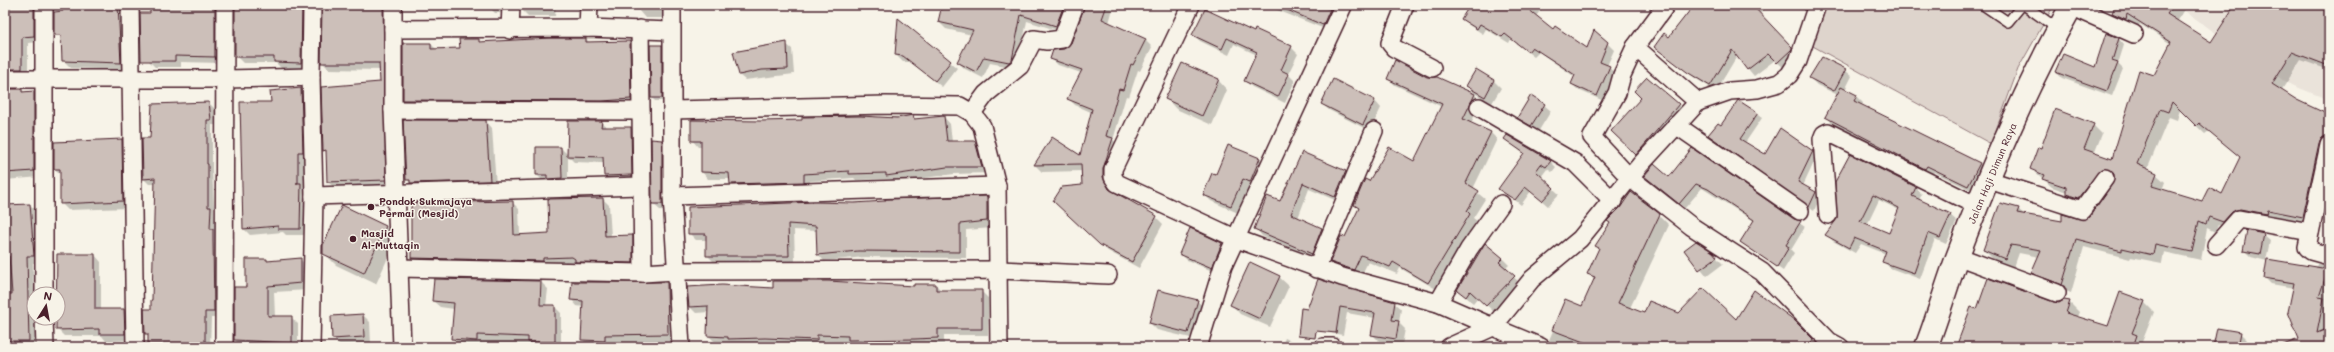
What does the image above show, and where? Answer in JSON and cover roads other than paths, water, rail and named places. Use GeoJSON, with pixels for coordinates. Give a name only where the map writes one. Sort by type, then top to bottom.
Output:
{"type":"FeatureCollection","features":[{"type":"Feature","properties":{"kind":"street"},"geometry":{"type":"LineString","coordinates":[[44,5],[44,286]]}},
{"type":"Feature","properties":{"kind":"street"},"geometry":{"type":"LineString","coordinates":[[130,5],[135,347]]}},
{"type":"Feature","properties":{"kind":"street"},"geometry":{"type":"LineString","coordinates":[[224,347],[226,79],[225,5]]}},
{"type":"Feature","properties":{"kind":"street"},"geometry":{"type":"LineString","coordinates":[[311,347],[314,196],[311,77],[312,5]]}},
{"type":"Feature","properties":{"kind":"street"},"geometry":{"type":"LineString","coordinates":[[393,5],[393,110],[402,347]]}},
{"type":"Feature","properties":{"kind":"street"},"geometry":{"type":"LineString","coordinates":[[510,5],[510,30]]}},
{"type":"Feature","properties":{"kind":"street"},"geometry":{"type":"LineString","coordinates":[[588,28],[589,5]]}},
{"type":"Feature","properties":{"kind":"street"},"geometry":{"type":"LineString","coordinates":[[672,5],[672,196],[682,347]]}},
{"type":"Feature","properties":{"kind":"street"},"geometry":{"type":"LineString","coordinates":[[972,113],[986,94],[1020,66],[1034,39],[1047,41],[1062,39],[1075,5]]}},
{"type":"Feature","properties":{"kind":"street"},"geometry":{"type":"LineString","coordinates":[[1191,5],[1114,169],[1113,177],[1117,182],[1237,240],[1316,269],[1438,303],[1541,347]]}},
{"type":"Feature","properties":{"kind":"street"},"geometry":{"type":"LineString","coordinates":[[1405,5],[1390,43],[1394,48],[1432,68]]}},
{"type":"Feature","properties":{"kind":"street"},"geometry":{"type":"LineString","coordinates":[[1666,5],[1635,47],[1625,68],[1617,93],[1592,137],[1629,177],[1691,226],[1762,272],[1829,341],[1840,347]]}},
{"type":"Feature","properties":{"kind":"street"},"geometry":{"type":"LineString","coordinates":[[1449,347],[1493,327],[1532,279],[1580,239],[1613,201],[1629,177],[1698,102],[1730,91],[1757,89],[1779,83],[1789,75],[1798,61],[1817,5]]}},
{"type":"Feature","properties":{"kind":"street"},"geometry":{"type":"LineString","coordinates":[[2072,5],[2134,34]]}},
{"type":"Feature","properties":{"kind":"street","name":"Jalan Haji Dimun Raya"},"geometry":{"type":"LineString","coordinates":[[1926,347],[1957,256],[1988,180],[2058,29],[2072,5]]}},
{"type":"Feature","properties":{"kind":"street"},"geometry":{"type":"LineString","coordinates":[[1198,347],[1223,266],[1237,240],[1343,6]]}},
{"type":"Feature","properties":{"kind":"street"},"geometry":{"type":"LineString","coordinates":[[393,29],[510,30],[588,28],[671,31]]}},
{"type":"Feature","properties":{"kind":"street"},"geometry":{"type":"LineString","coordinates":[[640,29],[640,186],[643,273]]}},
{"type":"Feature","properties":{"kind":"street"},"geometry":{"type":"LineString","coordinates":[[1635,47],[1698,102]]}},
{"type":"Feature","properties":{"kind":"street"},"geometry":{"type":"LineString","coordinates":[[5,79],[131,80],[311,77]]}},
{"type":"Feature","properties":{"kind":"street"},"geometry":{"type":"LineString","coordinates":[[672,110],[886,105],[960,106],[972,113],[982,126],[997,186],[999,347]]}},
{"type":"Feature","properties":{"kind":"street"},"geometry":{"type":"LineString","coordinates":[[1479,107],[1575,163],[1613,201]]}},
{"type":"Feature","properties":{"kind":"street"},"geometry":{"type":"LineString","coordinates":[[393,110],[641,111]]}},
{"type":"Feature","properties":{"kind":"street"},"geometry":{"type":"LineString","coordinates":[[1676,125],[1800,211]]}},
{"type":"Feature","properties":{"kind":"street"},"geometry":{"type":"LineString","coordinates":[[1316,269],[1374,131]]}},
{"type":"Feature","properties":{"kind":"street"},"geometry":{"type":"LineString","coordinates":[[1828,215],[1822,138],[1824,134],[1828,132],[1977,206]]}},
{"type":"Feature","properties":{"kind":"street"},"geometry":{"type":"LineString","coordinates":[[2329,145],[2307,243],[2308,249],[2329,256]]}},
{"type":"Feature","properties":{"kind":"street"},"geometry":{"type":"LineString","coordinates":[[1988,180],[2082,210],[2105,178]]}},
{"type":"Feature","properties":{"kind":"street"},"geometry":{"type":"LineString","coordinates":[[314,196],[397,192],[640,186]]}},
{"type":"Feature","properties":{"kind":"street"},"geometry":{"type":"LineString","coordinates":[[672,196],[997,186]]}},
{"type":"Feature","properties":{"kind":"street"},"geometry":{"type":"LineString","coordinates":[[1438,303],[1469,249],[1501,204]]}},
{"type":"Feature","properties":{"kind":"street"},"geometry":{"type":"LineString","coordinates":[[2216,245],[2239,219],[2310,232]]}},
{"type":"Feature","properties":{"kind":"street"},"geometry":{"type":"LineString","coordinates":[[1957,256],[2057,293]]}},
{"type":"Feature","properties":{"kind":"street"},"geometry":{"type":"LineString","coordinates":[[399,268],[643,273],[676,271],[999,270],[1108,275]]}},
{"type":"Feature","properties":{"kind":"street"},"geometry":{"type":"LineString","coordinates":[[44,326],[45,347]]}},
{"type":"Feature","properties":{"kind":"street"},"geometry":{"type":"LineString","coordinates":[[1323,347],[1333,347]]}},
{"type":"Feature","properties":{"kind":"lane"},"geometry":{"type":"LineString","coordinates":[[1983,5],[2008,22],[2023,5],[2058,29]]}},
{"type":"Feature","properties":{"kind":"place","name":"Pondok Sukmajaya Permai (Mesjid)"},"geometry":{"type":"Point","coordinates":[371,207]}},
{"type":"Feature","properties":{"kind":"place","name":"Masjid Al-Muttaqin"},"geometry":{"type":"Point","coordinates":[353,239]}}]}
